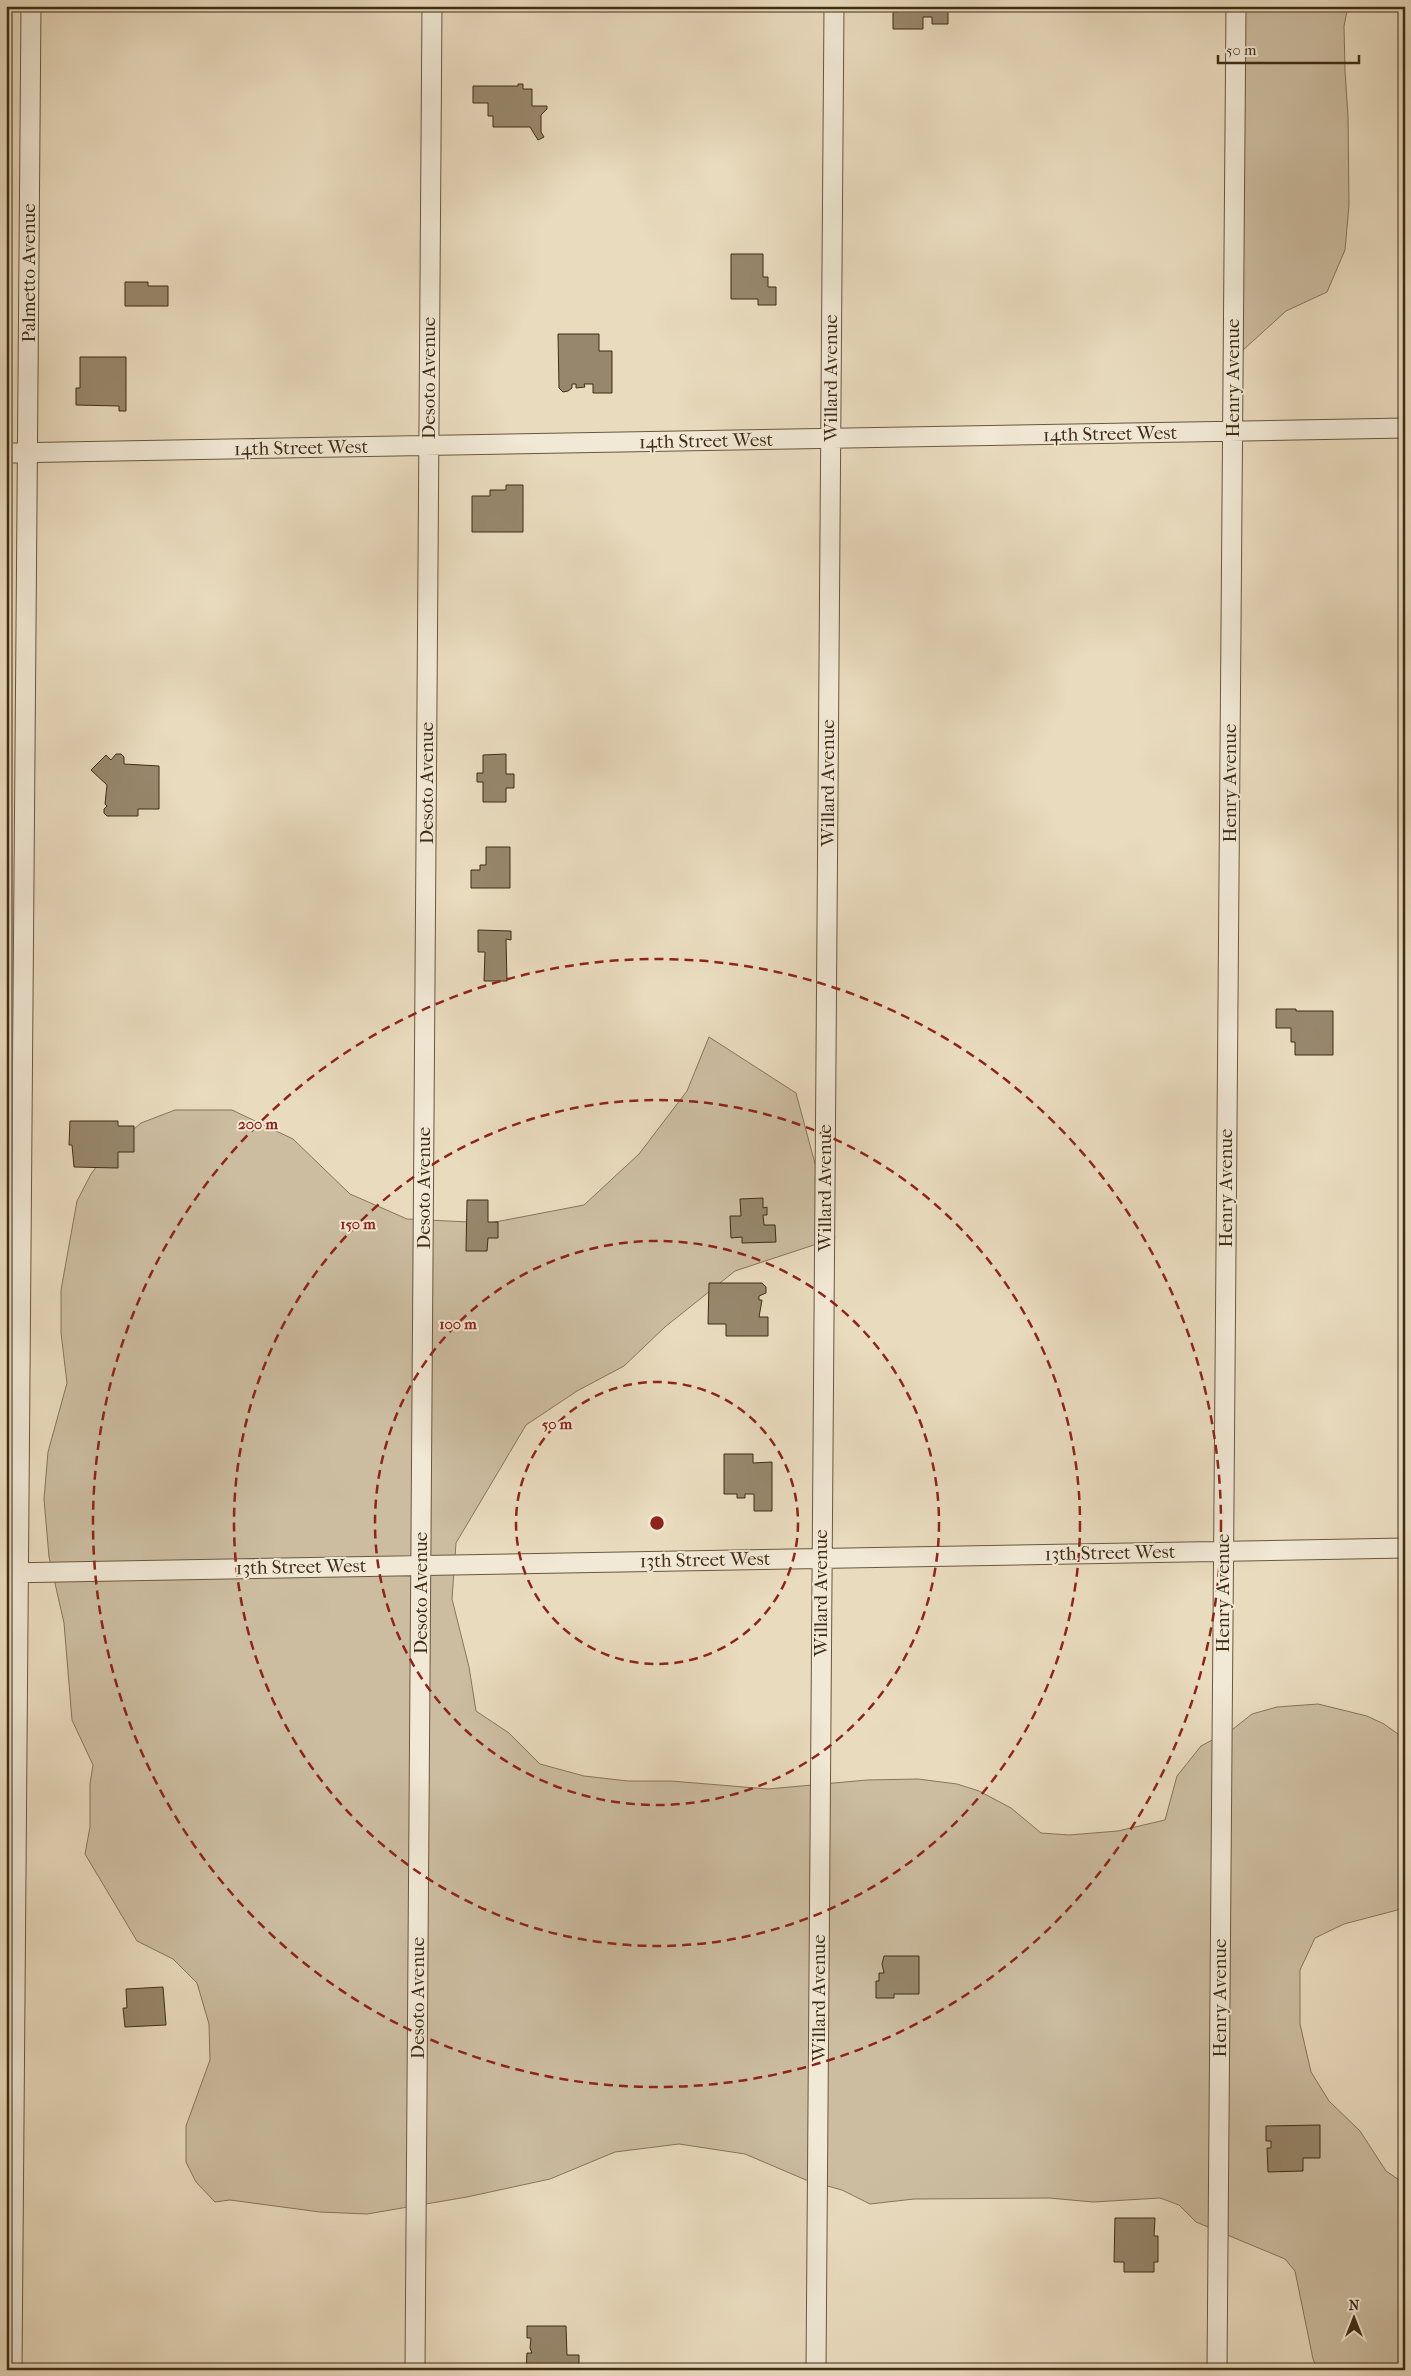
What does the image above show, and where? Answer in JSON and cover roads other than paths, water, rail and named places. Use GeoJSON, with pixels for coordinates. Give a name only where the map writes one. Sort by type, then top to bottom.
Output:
{"type":"FeatureCollection","features":[{"type":"Feature","properties":{"kind":"street","name":"Palmetto Avenue"},"geometry":{"type":"LineString","coordinates":[[12,2370],[12,1573],[31,6]]}},
{"type":"Feature","properties":{"kind":"street","name":"Desoto Avenue"},"geometry":{"type":"LineString","coordinates":[[415,2370],[432,6]]}},
{"type":"Feature","properties":{"kind":"street","name":"Willard Avenue"},"geometry":{"type":"LineString","coordinates":[[816,2370],[834,6]]}},
{"type":"Feature","properties":{"kind":"street","name":"Henry Avenue"},"geometry":{"type":"LineString","coordinates":[[1217,2370],[1236,6]]}},
{"type":"Feature","properties":{"kind":"street","name":"14th Street West"},"geometry":{"type":"LineString","coordinates":[[6,453],[1405,428]]}},
{"type":"Feature","properties":{"kind":"street","name":"13th Street West"},"geometry":{"type":"LineString","coordinates":[[12,1573],[1405,1548]]}}]}
